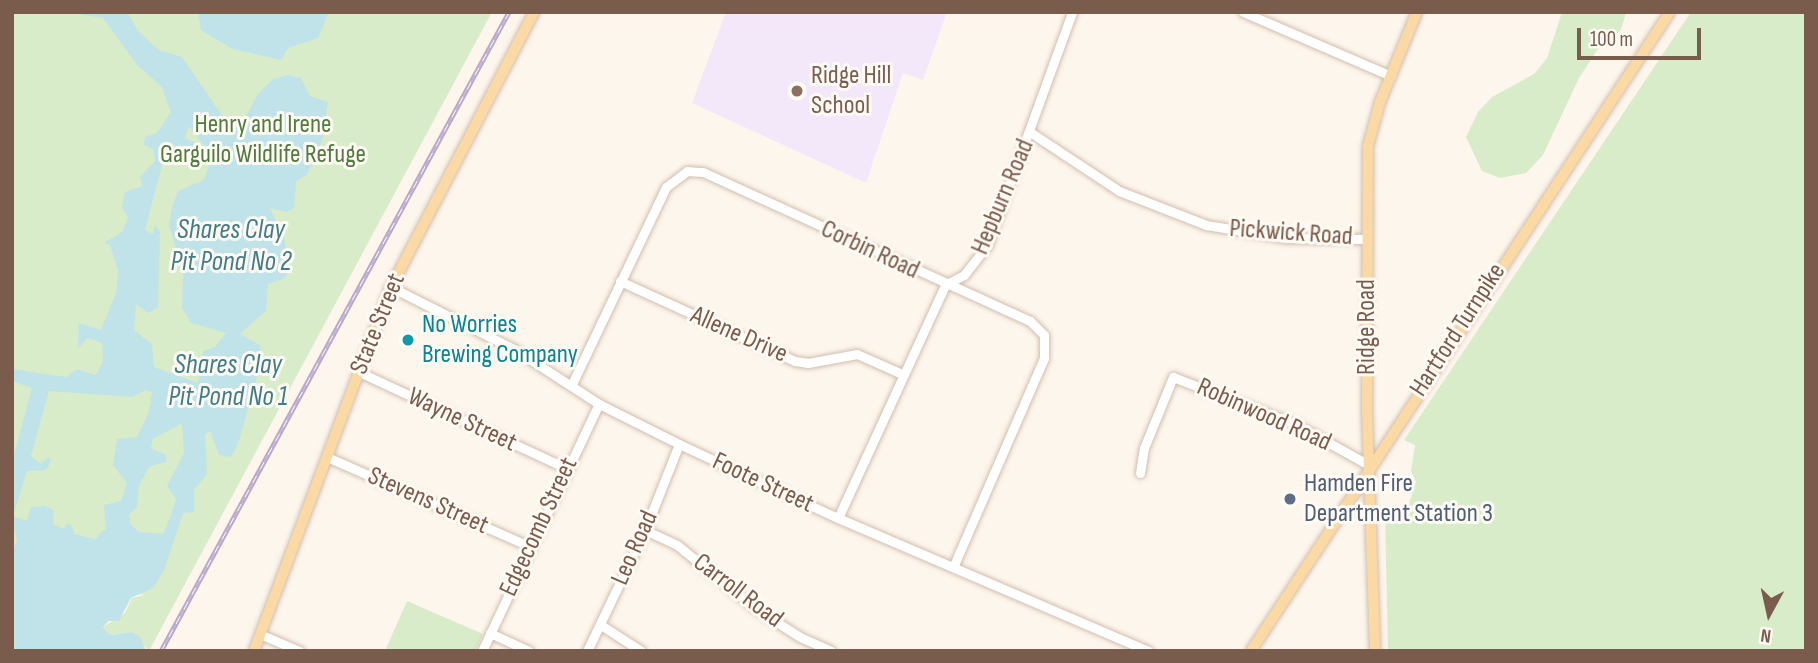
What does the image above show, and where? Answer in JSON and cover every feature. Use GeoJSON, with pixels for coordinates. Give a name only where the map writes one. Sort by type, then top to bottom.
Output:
{"type":"FeatureCollection","features":[{"type":"Feature","properties":{"kind":"main road","name":"State Street"},"geometry":{"type":"LineString","coordinates":[[254,651],[391,287],[534,12]]}},
{"type":"Feature","properties":{"kind":"main road","name":"Ridge Road"},"geometry":{"type":"LineString","coordinates":[[1375,651],[1369,465],[1366,239],[1368,146],[1391,76],[1417,12]]}},
{"type":"Feature","properties":{"kind":"main road","name":"Hartford Turnpike"},"geometry":{"type":"LineString","coordinates":[[1251,651],[1369,465],[1670,12]]}},
{"type":"Feature","properties":{"kind":"street","name":"Hepburn Road"},"geometry":{"type":"LineString","coordinates":[[838,518],[945,285],[964,275],[987,246],[1030,132],[1042,88],[1072,12]]}},
{"type":"Feature","properties":{"kind":"street"},"geometry":{"type":"LineString","coordinates":[[1243,12],[1391,76]]}},
{"type":"Feature","properties":{"kind":"street","name":"Pickwick Road"},"geometry":{"type":"LineString","coordinates":[[1030,132],[1119,191],[1206,225],[1258,235],[1366,239]]}},
{"type":"Feature","properties":{"kind":"street","name":"Corbin Road"},"geometry":{"type":"LineString","coordinates":[[572,384],[666,187],[679,173],[695,170],[945,285],[1030,321],[1041,330],[1046,343],[1044,358],[953,567]]}},
{"type":"Feature","properties":{"kind":"street","name":"Allene Drive"},"geometry":{"type":"LineString","coordinates":[[620,281],[795,360],[808,363],[857,354],[902,374]]}},
{"type":"Feature","properties":{"kind":"street","name":"Foote Street"},"geometry":{"type":"LineString","coordinates":[[391,287],[514,349],[572,384],[599,404],[679,444],[838,518],[1149,651]]}},
{"type":"Feature","properties":{"kind":"street","name":"Wayne Street"},"geometry":{"type":"LineString","coordinates":[[359,372],[566,468]]}},
{"type":"Feature","properties":{"kind":"street","name":"Robinwood Road"},"geometry":{"type":"LineString","coordinates":[[1140,472],[1144,448],[1173,377],[1295,424],[1369,465]]}},
{"type":"Feature","properties":{"kind":"street","name":"Edgecomb Street"},"geometry":{"type":"LineString","coordinates":[[482,651],[529,546],[599,404]]}},
{"type":"Feature","properties":{"kind":"street","name":"Leo Road"},"geometry":{"type":"LineString","coordinates":[[587,651],[645,530],[679,444]]}},
{"type":"Feature","properties":{"kind":"street","name":"Stevens Street"},"geometry":{"type":"LineString","coordinates":[[327,457],[529,546]]}},
{"type":"Feature","properties":{"kind":"street","name":"Carroll Road"},"geometry":{"type":"LineString","coordinates":[[645,530],[677,545],[800,637],[831,651]]}},
{"type":"Feature","properties":{"kind":"street"},"geometry":{"type":"LineString","coordinates":[[601,625],[641,651]]}},
{"type":"Feature","properties":{"kind":"street"},"geometry":{"type":"LineString","coordinates":[[490,633],[529,651]]}},
{"type":"Feature","properties":{"kind":"street"},"geometry":{"type":"LineString","coordinates":[[261,634],[299,651]]}},
{"type":"Feature","properties":{"kind":"shaded area","name":"Ridge Hill School"},"geometry":{"type":"Polygon","coordinates":[[[726,12],[947,12],[923,80],[903,73],[866,183],[692,103],[726,12]]]}},
{"type":"Feature","properties":{"kind":"green space","name":"Henry and Irene Garguilo Wildlife Refuge"},"geometry":{"type":"Polygon","coordinates":[[[12,12],[492,12],[149,651],[132,632],[110,635],[103,627],[125,613],[132,598],[145,595],[12,577],[12,12]]]}},
{"type":"Feature","properties":{"kind":"green space"},"geometry":{"type":"Polygon","coordinates":[[[1562,12],[1626,13],[1621,30],[1598,49],[1579,78],[1543,155],[1526,173],[1500,178],[1482,171],[1466,137],[1478,112],[1492,97],[1534,74],[1547,58],[1562,12]]]}},
{"type":"Feature","properties":{"kind":"green space"},"geometry":{"type":"Polygon","coordinates":[[[1691,12],[1806,12],[1806,651],[1388,651],[1385,518],[1404,519],[1416,482],[1411,471],[1415,445],[1404,440],[1691,12]]]}},
{"type":"Feature","properties":{"kind":"green space"},"geometry":{"type":"Polygon","coordinates":[[[407,601],[483,634],[475,651],[385,651],[407,601]]]}},
{"type":"Feature","properties":{"kind":"water"},"geometry":{"type":"Polygon","coordinates":[[[67,12],[127,12],[139,32],[159,50],[182,57],[230,127],[241,125],[258,94],[273,79],[288,75],[301,78],[310,96],[328,102],[322,140],[307,175],[296,181],[294,208],[287,212],[270,208],[284,237],[289,269],[285,278],[268,284],[266,311],[240,334],[260,345],[262,360],[238,444],[231,457],[219,455],[210,431],[205,435],[207,474],[194,490],[194,512],[183,513],[164,570],[153,588],[131,598],[119,621],[109,621],[103,627],[110,635],[132,632],[141,638],[146,651],[12,651],[12,554],[17,540],[12,517],[12,462],[32,388],[12,381],[12,369],[66,377],[77,369],[96,375],[103,361],[102,343],[88,338],[78,348],[79,323],[101,330],[116,293],[118,271],[110,245],[104,243],[122,232],[128,218],[122,207],[125,192],[142,186],[140,177],[155,161],[153,149],[144,145],[145,137],[157,133],[171,112],[161,86],[138,66],[103,18],[67,12]],[[189,126],[185,138],[196,143],[193,148],[180,145],[172,153],[166,150],[145,230],[153,234],[155,224],[160,232],[158,308],[148,313],[136,304],[134,330],[152,344],[154,367],[198,383],[203,351],[215,347],[226,333],[191,323],[182,308],[183,269],[169,226],[172,207],[178,191],[204,180],[212,156],[189,126]],[[146,390],[133,397],[49,391],[31,456],[41,464],[49,457],[51,461],[46,470],[27,471],[13,516],[27,521],[31,507],[45,506],[54,511],[53,524],[64,529],[67,524],[72,525],[74,534],[95,539],[106,528],[104,505],[121,501],[127,483],[113,465],[117,439],[137,437],[149,412],[152,392],[146,390]],[[182,423],[153,439],[151,448],[166,455],[166,462],[150,466],[139,485],[137,507],[129,514],[130,524],[139,532],[163,534],[176,499],[167,486],[184,453],[182,423]]]}},
{"type":"Feature","properties":{"kind":"water"},"geometry":{"type":"Polygon","coordinates":[[[198,12],[329,12],[318,38],[288,48],[281,60],[233,49],[212,37],[201,30],[198,12]]]}},
{"type":"Feature","properties":{"kind":"railway"},"geometry":{"type":"LineString","coordinates":[[161,651],[509,12]]}},
{"type":"Feature","properties":{"kind":"place","name":"Ridge Hill School"},"geometry":{"type":"Point","coordinates":[797,91]}},
{"type":"Feature","properties":{"kind":"place","name":"No Worries Brewing Company"},"geometry":{"type":"Point","coordinates":[408,340]}},
{"type":"Feature","properties":{"kind":"place","name":"Hamden Fire Department Station 3"},"geometry":{"type":"Point","coordinates":[1290,499]}},
{"type":"Feature","properties":{"kind":"water label","name":"Shares Clay Pit Pond No 2"},"geometry":{"type":"Point","coordinates":[231,246]}},
{"type":"Feature","properties":{"kind":"water label","name":"Shares Clay Pit Pond No 1"},"geometry":{"type":"Point","coordinates":[228,381]}}]}
